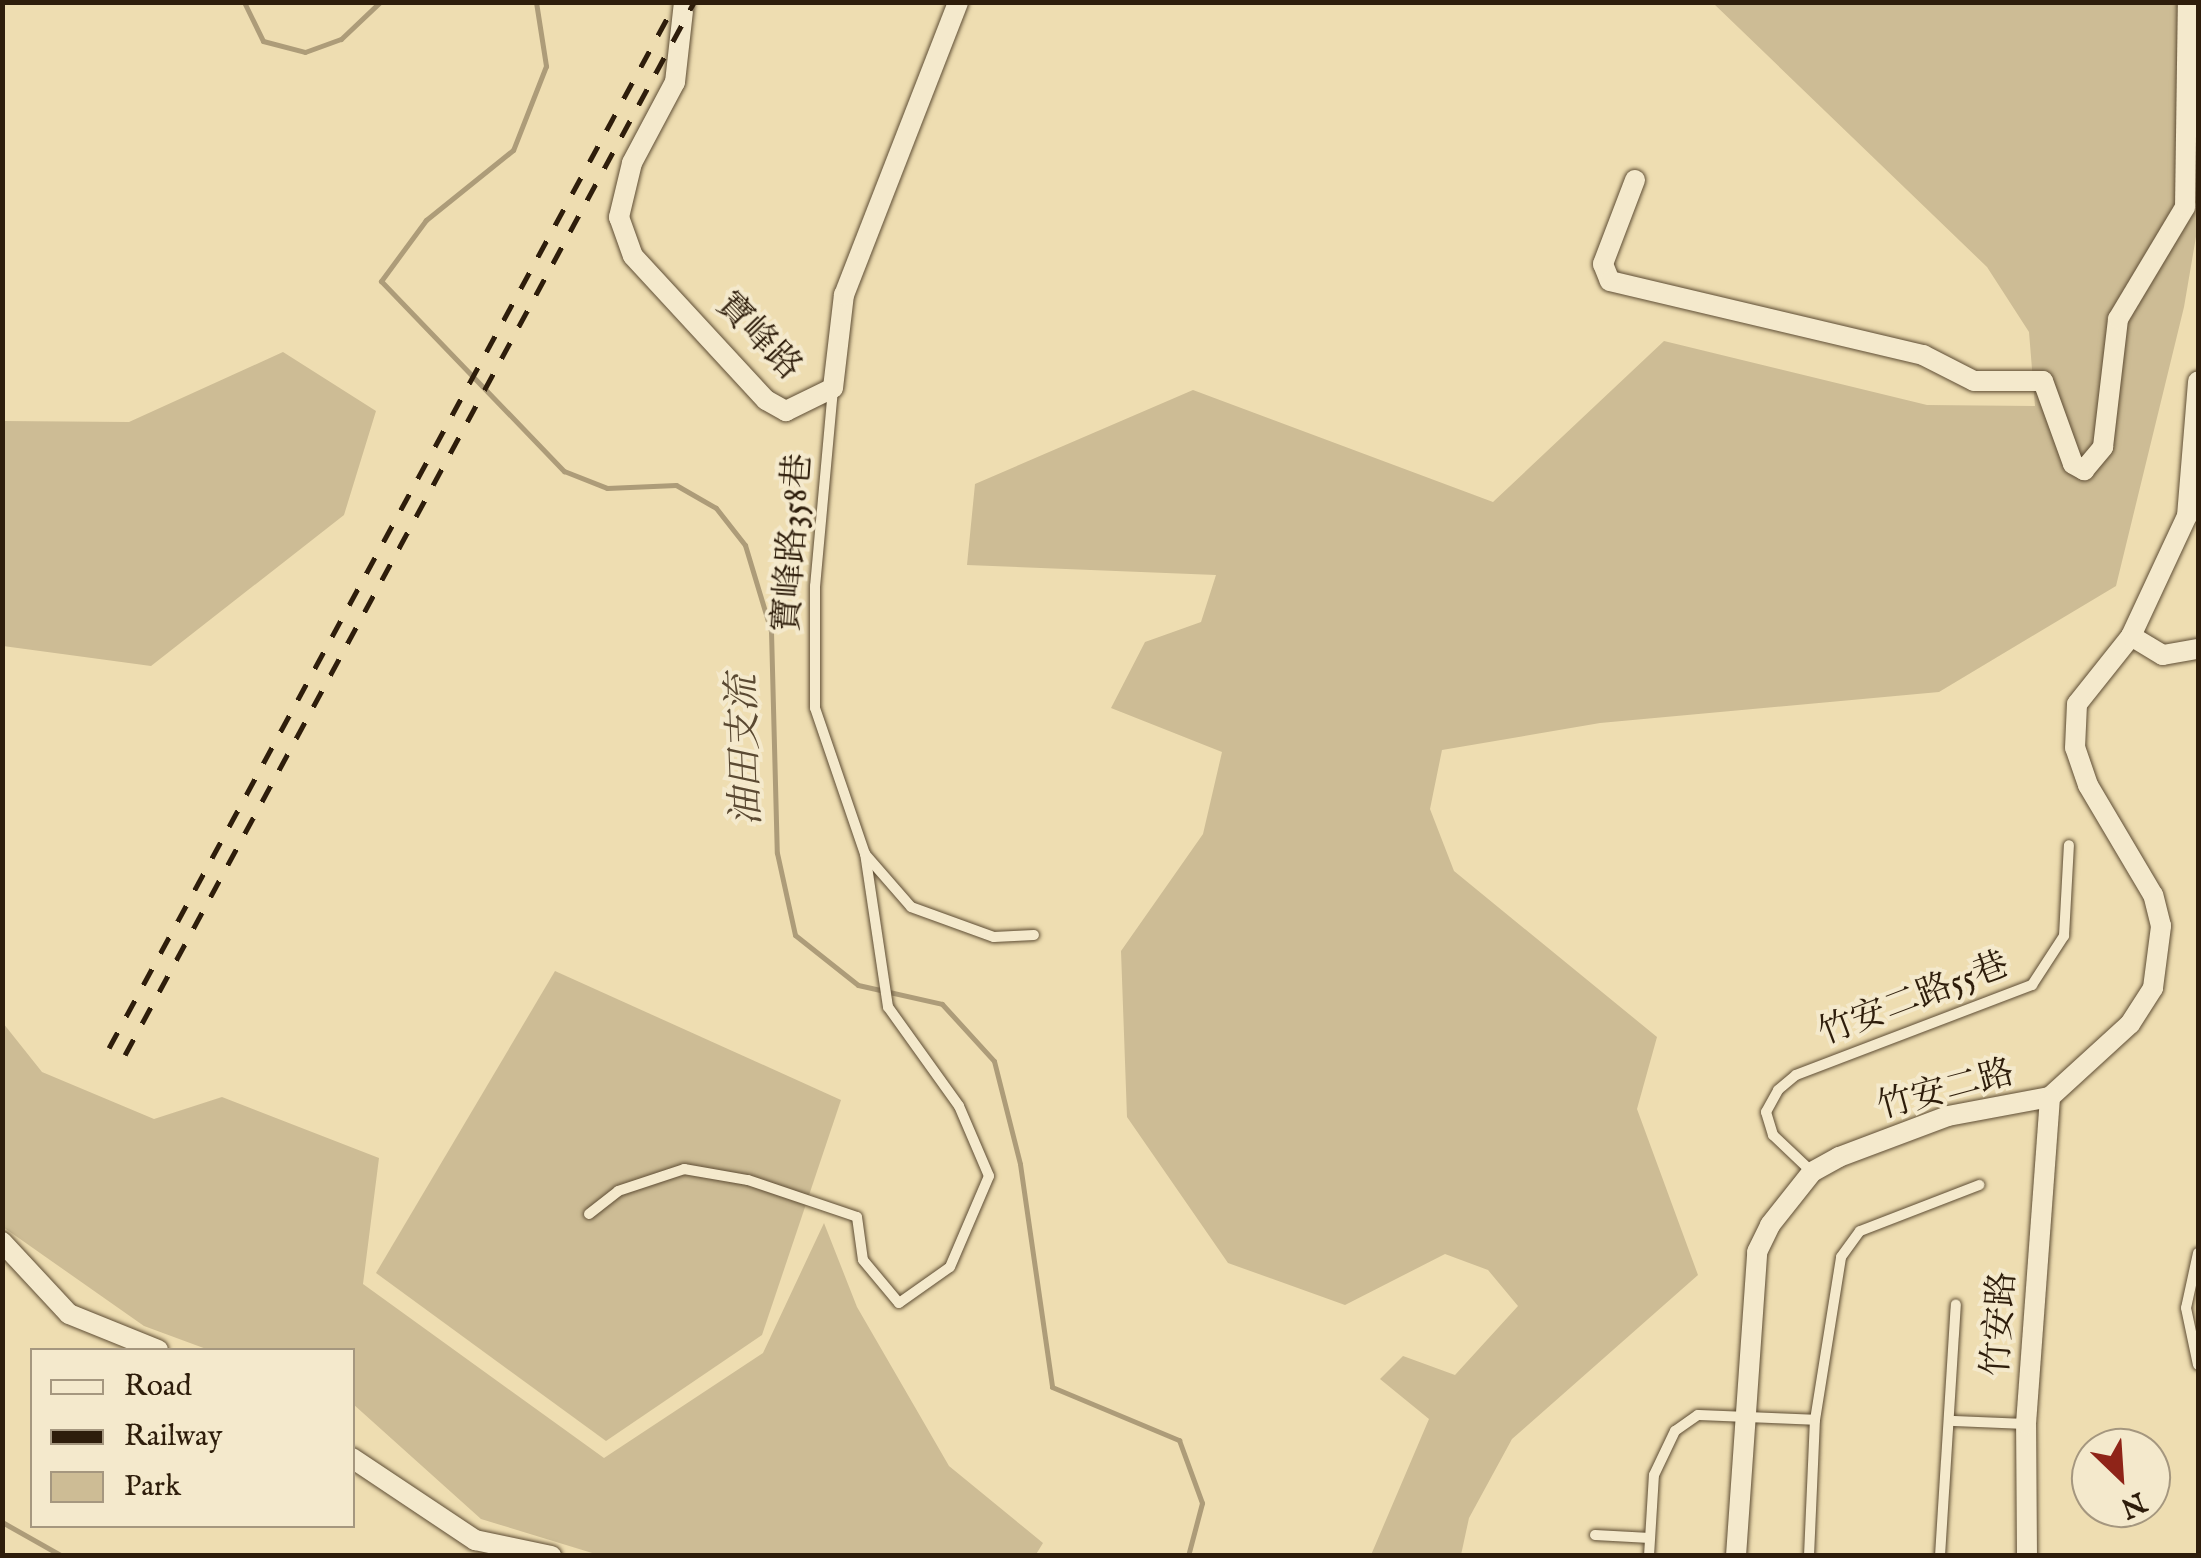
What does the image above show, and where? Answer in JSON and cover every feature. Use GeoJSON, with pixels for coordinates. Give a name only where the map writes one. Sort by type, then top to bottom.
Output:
{"type":"FeatureCollection","features":[{"type":"Feature","properties":{"kind":"street","name":"寶峰路"},"geometry":{"type":"LineString","coordinates":[[684,2],[675,82],[632,164],[619,217],[633,256],[766,400],[786,412],[833,388],[844,295],[958,2]]}},
{"type":"Feature","properties":{"kind":"street"},"geometry":{"type":"LineString","coordinates":[[1635,180],[1603,264],[1610,281],[1923,355],[1974,381],[2043,381],[2072,464],[2084,470],[2103,447],[2118,319],[2185,207],[2188,2]]}},
{"type":"Feature","properties":{"kind":"street","name":"竹安二路"},"geometry":{"type":"LineString","coordinates":[[1812,1172],[1948,1116],[2050,1097],[2130,1024],[2160,958],[2161,926],[2139,861],[2075,748],[2077,704],[2131,636],[2188,516],[2198,381]]}},
{"type":"Feature","properties":{"kind":"street"},"geometry":{"type":"LineString","coordinates":[[2131,636],[2163,655],[2198,649]]}},
{"type":"Feature","properties":{"kind":"street","name":"竹安路"},"geometry":{"type":"LineString","coordinates":[[2027,1556],[2026,1424],[2050,1097]]}},
{"type":"Feature","properties":{"kind":"street"},"geometry":{"type":"LineString","coordinates":[[1736,1556],[1758,1252],[1812,1172]]}},
{"type":"Feature","properties":{"kind":"street"},"geometry":{"type":"LineString","coordinates":[[2,1242],[69,1314],[153,1348]]}},
{"type":"Feature","properties":{"kind":"street"},"geometry":{"type":"LineString","coordinates":[[355,1460],[475,1540],[551,1556]]}},
{"type":"Feature","properties":{"kind":"lane","name":"寶峰路358巷"},"geometry":{"type":"LineString","coordinates":[[833,388],[814,586],[815,708],[865,854],[910,908],[994,937],[1034,935]]}},
{"type":"Feature","properties":{"kind":"lane","name":"竹安二路55巷"},"geometry":{"type":"LineString","coordinates":[[1812,1172],[1772,1135],[1766,1112],[1778,1090],[1796,1075],[2032,984],[2064,936],[2068,845]]}},
{"type":"Feature","properties":{"kind":"lane"},"geometry":{"type":"LineString","coordinates":[[589,1214],[618,1191],[684,1170],[748,1180],[857,1217],[863,1260],[899,1303],[950,1267],[989,1176],[959,1106],[888,1007],[865,854]]}},
{"type":"Feature","properties":{"kind":"lane"},"geometry":{"type":"LineString","coordinates":[[1809,1556],[1815,1420],[1830,1286],[1850,1244],[1877,1223],[1979,1185]]}},
{"type":"Feature","properties":{"kind":"lane"},"geometry":{"type":"LineString","coordinates":[[2198,1253],[2186,1308],[2198,1365]]}},
{"type":"Feature","properties":{"kind":"lane"},"geometry":{"type":"LineString","coordinates":[[1940,1556],[1954,1421],[1956,1305]]}},
{"type":"Feature","properties":{"kind":"lane"},"geometry":{"type":"LineString","coordinates":[[1649,1556],[1654,1474],[1675,1430],[1698,1415],[1745,1414],[1815,1420]]}},
{"type":"Feature","properties":{"kind":"lane"},"geometry":{"type":"LineString","coordinates":[[1954,1421],[2026,1424]]}},
{"type":"Feature","properties":{"kind":"lane"},"geometry":{"type":"LineString","coordinates":[[1595,1535],[1650,1538]]}},
{"type":"Feature","properties":{"kind":"green space"},"geometry":{"type":"Polygon","coordinates":[[[1713,3],[2198,3],[2198,225],[2184,307],[2116,586],[1939,692],[1600,723],[1442,750],[1430,809],[1454,871],[1657,1037],[1637,1109],[1698,1275],[1512,1439],[1469,1518],[1461,1555],[1371,1555],[1429,1419],[1380,1379],[1403,1356],[1455,1375],[1518,1306],[1488,1270],[1445,1254],[1345,1305],[1228,1263],[1127,1117],[1121,951],[1203,834],[1222,752],[1111,708],[1145,642],[1201,622],[1216,575],[967,565],[975,484],[1193,390],[1493,502],[1664,341],[1927,405],[2035,406],[2029,332],[1987,267],[1713,3]]]}},
{"type":"Feature","properties":{"kind":"green space"},"geometry":{"type":"Polygon","coordinates":[[[283,352],[376,411],[344,515],[151,666],[3,646],[3,421],[129,422],[283,352]]]}},
{"type":"Feature","properties":{"kind":"green space"},"geometry":{"type":"Polygon","coordinates":[[[555,971],[841,1100],[762,1335],[606,1441],[376,1273],[555,971]]]}},
{"type":"Feature","properties":{"kind":"green space"},"geometry":{"type":"Polygon","coordinates":[[[3,1023],[42,1072],[154,1119],[222,1097],[379,1158],[363,1284],[604,1458],[763,1353],[824,1223],[857,1307],[949,1466],[1043,1543],[1035,1556],[602,1556],[481,1519],[355,1406],[355,1348],[204,1348],[144,1326],[3,1227],[3,1023]]]}},
{"type":"Feature","properties":{"kind":"waterway","name":"油田支流"},"geometry":{"type":"LineString","coordinates":[[244,2],[263,41],[305,52],[341,39],[380,2]]}},
{"type":"Feature","properties":{"kind":"waterway","name":"油田支流"},"geometry":{"type":"LineString","coordinates":[[536,2],[546,66],[513,150],[426,220],[381,281],[564,471],[607,488],[676,485],[716,508],[745,545],[771,631],[777,853],[795,935],[858,985],[942,1004],[994,1061],[1020,1164],[1052,1387],[1179,1440],[1202,1503],[1188,1556]]}},
{"type":"Feature","properties":{"kind":"waterway"},"geometry":{"type":"LineString","coordinates":[[2,1522],[62,1556]]}},
{"type":"Feature","properties":{"kind":"railway"},"geometry":{"type":"LineString","coordinates":[[109,1048],[676,2]]}},
{"type":"Feature","properties":{"kind":"railway"},"geometry":{"type":"LineString","coordinates":[[125,1055],[694,2]]}}]}
